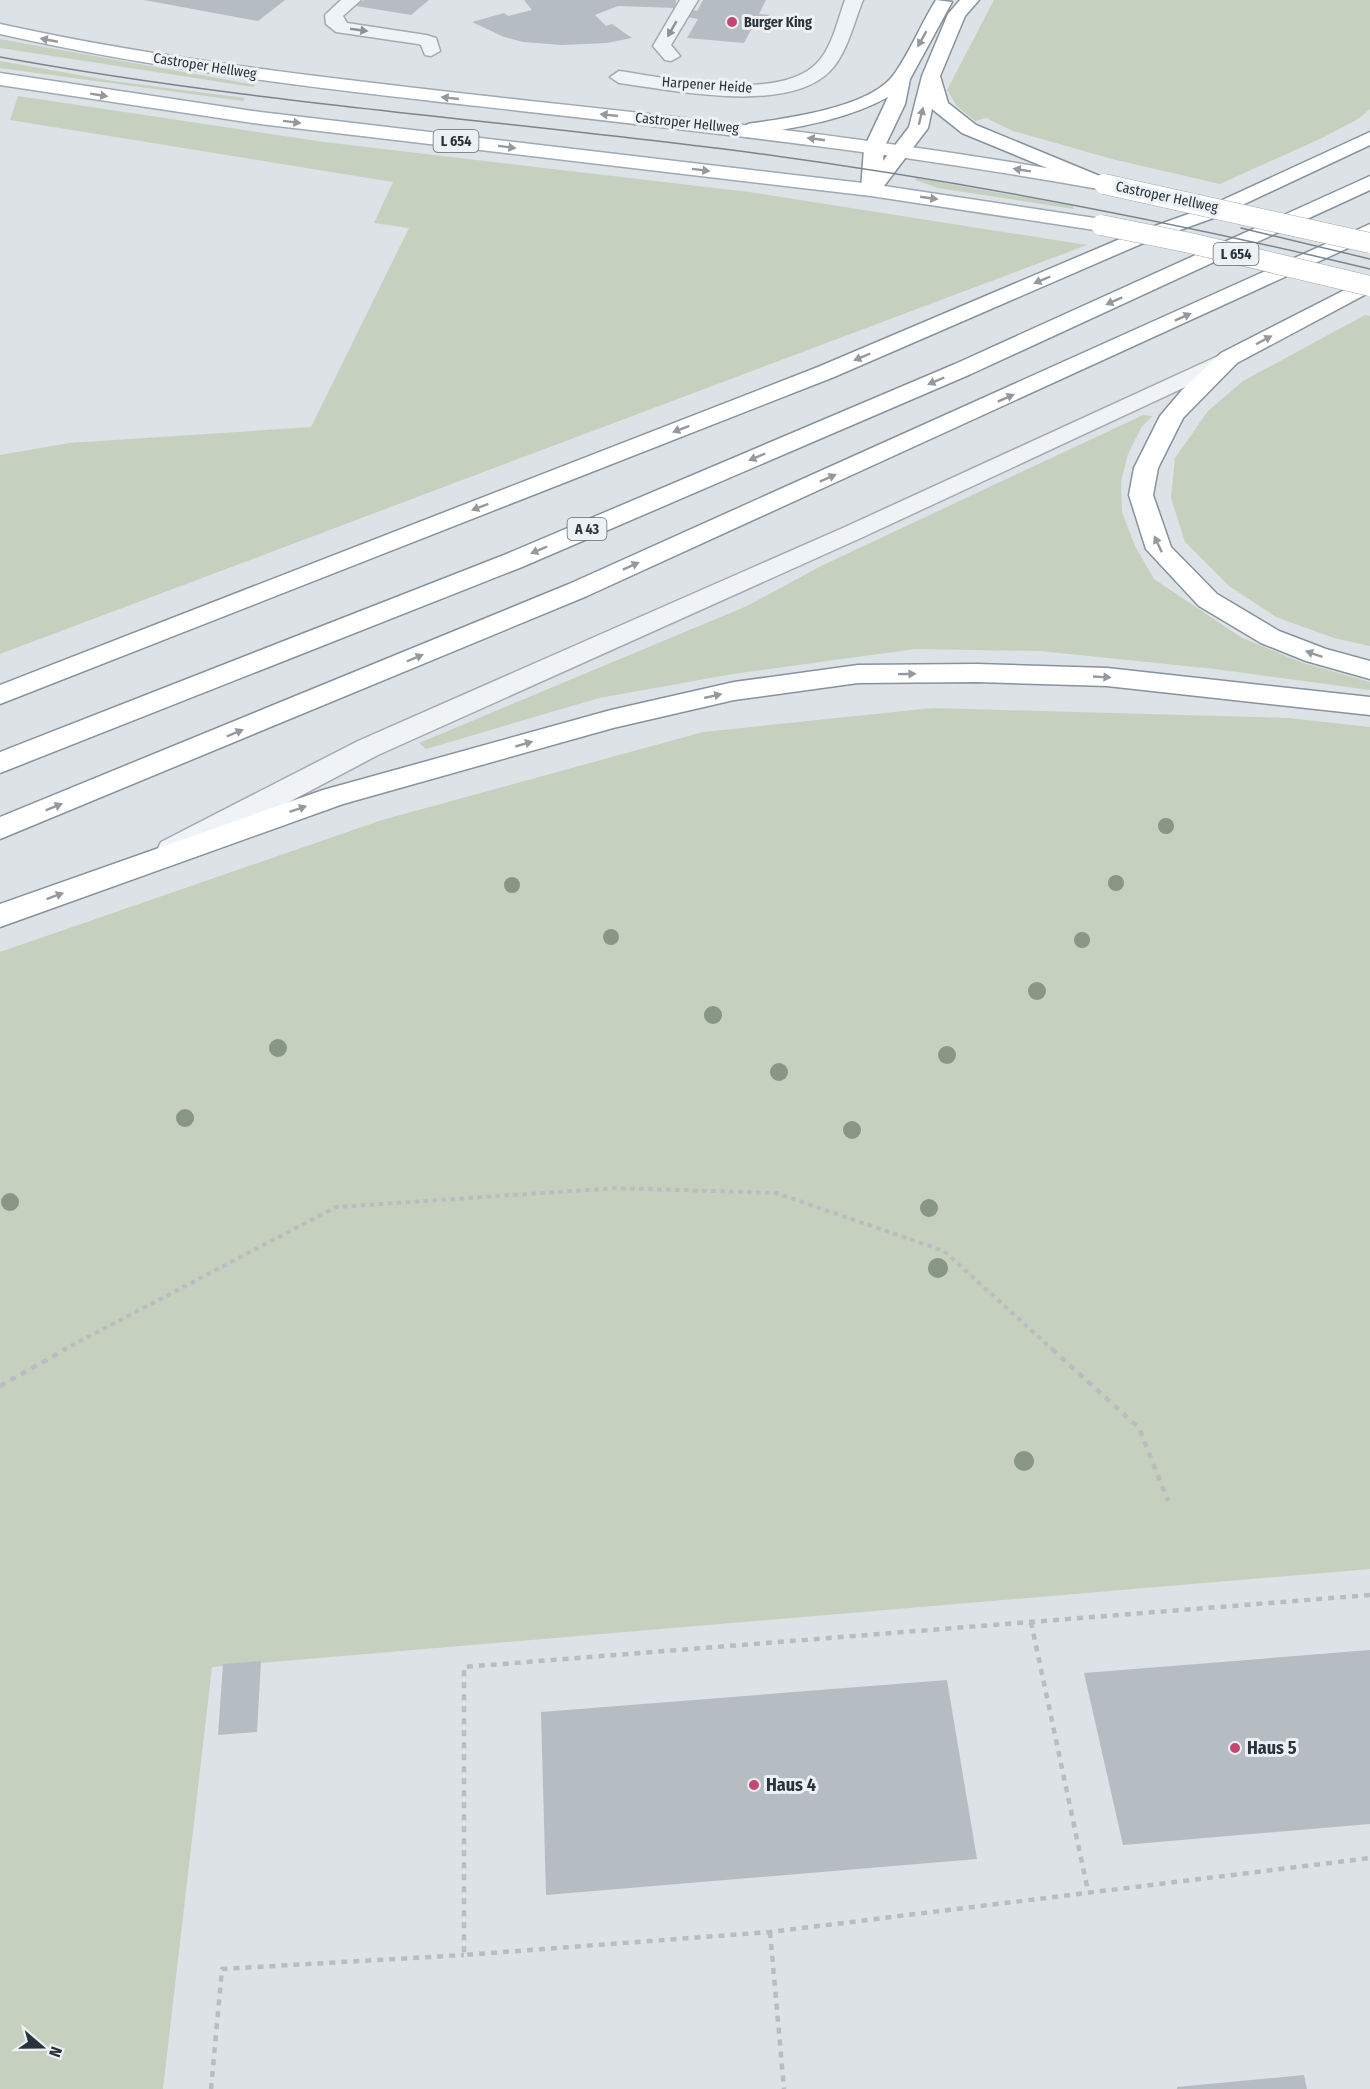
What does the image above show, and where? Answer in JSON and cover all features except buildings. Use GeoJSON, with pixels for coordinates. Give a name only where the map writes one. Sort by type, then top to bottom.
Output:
{"type":"FeatureCollection","features":[{"type":"Feature","properties":{"kind":"main road"},"geometry":{"type":"LineString","coordinates":[[872,190],[874,148],[896,104],[901,79],[944,0]]}},
{"type":"Feature","properties":{"kind":"main road"},"geometry":{"type":"LineString","coordinates":[[872,190],[918,128],[931,76],[957,14],[970,0]]}},
{"type":"Feature","properties":{"kind":"main road","name":"Castroper Hellweg"},"geometry":{"type":"LineString","coordinates":[[0,29],[105,51],[297,81],[748,130],[902,151],[1102,183],[1370,243]]}},
{"type":"Feature","properties":{"kind":"main road"},"geometry":{"type":"LineString","coordinates":[[931,76],[939,105],[969,129],[1102,183]]}},
{"type":"Feature","properties":{"kind":"main road"},"geometry":{"type":"LineString","coordinates":[[748,130],[840,114],[878,97],[901,79]]}},
{"type":"Feature","properties":{"kind":"main road","name":"L 654"},"geometry":{"type":"LineString","coordinates":[[0,80],[260,118],[872,190],[1101,225],[1370,284]]}},
{"type":"Feature","properties":{"kind":"main road"},"geometry":{"type":"LineString","coordinates":[[1134,240],[1190,208],[1370,124]]}},
{"type":"Feature","properties":{"kind":"main road"},"geometry":{"type":"LineString","coordinates":[[0,695],[826,372],[1134,240],[1212,212],[1370,138]]}},
{"type":"Feature","properties":{"kind":"main road","name":"A 43"},"geometry":{"type":"LineString","coordinates":[[0,764],[535,551],[963,369],[1370,182]]}},
{"type":"Feature","properties":{"kind":"main road"},"geometry":{"type":"LineString","coordinates":[[0,829],[578,590],[1370,230]]}},
{"type":"Feature","properties":{"kind":"main road"},"geometry":{"type":"LineString","coordinates":[[1370,284],[1229,358],[1190,395],[1172,416],[1146,468],[1141,495],[1159,549],[1208,600],[1270,637],[1316,655],[1370,670]]}},
{"type":"Feature","properties":{"kind":"main road"},"geometry":{"type":"LineString","coordinates":[[0,916],[333,796],[611,719],[735,691],[858,674],[977,673],[1107,677],[1370,706]]}},
{"type":"Feature","properties":{"kind":"street"},"geometry":{"type":"LineString","coordinates":[[352,0],[334,15],[335,24],[342,28],[420,39],[430,42],[430,51]]}},
{"type":"Feature","properties":{"kind":"street"},"geometry":{"type":"LineString","coordinates":[[671,56],[662,46],[689,0]]}},
{"type":"Feature","properties":{"kind":"street","name":"Harpener Heide"},"geometry":{"type":"LineString","coordinates":[[620,77],[747,90],[781,87],[806,80],[824,67],[854,0]]}},
{"type":"Feature","properties":{"kind":"street"},"geometry":{"type":"LineString","coordinates":[[157,858],[368,748],[854,532],[1229,358]]}},
{"type":"Feature","properties":{"kind":"path"},"geometry":{"type":"LineString","coordinates":[[0,1386],[111,1323],[336,1207],[617,1188],[776,1193],[944,1251],[1140,1428],[1168,1501]]}},
{"type":"Feature","properties":{"kind":"path"},"geometry":{"type":"LineString","coordinates":[[464,1955],[464,1667],[1370,1595]]}},
{"type":"Feature","properties":{"kind":"path"},"geometry":{"type":"LineString","coordinates":[[1031,1622],[1088,1891]]}},
{"type":"Feature","properties":{"kind":"path"},"geometry":{"type":"LineString","coordinates":[[211,2089],[222,1969],[464,1955],[770,1932],[1370,1858]]}},
{"type":"Feature","properties":{"kind":"path"},"geometry":{"type":"LineString","coordinates":[[770,1932],[784,2089]]}},
{"type":"Feature","properties":{"kind":"green space"},"geometry":{"type":"Polygon","coordinates":[[[994,0],[1370,0],[1370,109],[1358,119],[1322,138],[1220,184],[1112,159],[1013,131],[986,118],[975,121],[957,106],[947,90],[994,0]]]}},
{"type":"Feature","properties":{"kind":"green space"},"geometry":{"type":"Polygon","coordinates":[[[0,39],[256,85],[253,87],[0,48],[0,39]]]}},
{"type":"Feature","properties":{"kind":"green space"},"geometry":{"type":"Polygon","coordinates":[[[0,61],[113,81],[245,98],[243,101],[0,68],[0,61]]]}},
{"type":"Feature","properties":{"kind":"green space"},"geometry":{"type":"Polygon","coordinates":[[[18,96],[324,142],[749,192],[1087,245],[0,654],[0,455],[69,443],[311,427],[409,228],[374,223],[393,182],[10,120],[18,96]]]}},
{"type":"Feature","properties":{"kind":"green space"},"geometry":{"type":"Polygon","coordinates":[[[916,178],[1073,206],[1074,209],[938,188],[915,180],[916,178]]]}},
{"type":"Feature","properties":{"kind":"green space"},"geometry":{"type":"Polygon","coordinates":[[[1365,315],[1370,316],[1370,646],[1334,638],[1276,617],[1229,586],[1185,542],[1171,498],[1175,458],[1208,411],[1243,381],[1365,315]]]}},
{"type":"Feature","properties":{"kind":"green space"},"geometry":{"type":"Polygon","coordinates":[[[1143,415],[1152,416],[1141,428],[1128,454],[1121,481],[1122,512],[1135,546],[1154,579],[1242,638],[1303,663],[1370,682],[1370,690],[1215,669],[1040,651],[915,649],[733,674],[599,698],[426,749],[419,743],[747,606],[821,566],[1143,415]]]}},
{"type":"Feature","properties":{"kind":"green space"},"geometry":{"type":"Polygon","coordinates":[[[933,708],[1289,718],[1370,727],[1370,1569],[212,1667],[163,2089],[0,2089],[0,952],[382,820],[703,732],[933,708]]]}},
{"type":"Feature","properties":{"kind":"tram line"},"geometry":{"type":"LineString","coordinates":[[0,57],[188,87],[660,141],[832,164],[986,189],[1140,218],[1370,269]]}},
{"type":"Feature","properties":{"kind":"tram line"},"geometry":{"type":"LineString","coordinates":[[1241,228],[1370,259]]}},
{"type":"Feature","properties":{"kind":"place","name":"Burger King"},"geometry":{"type":"Point","coordinates":[732,22]}},
{"type":"Feature","properties":{"kind":"place","name":"Haus 5"},"geometry":{"type":"Point","coordinates":[1235,1748]}},
{"type":"Feature","properties":{"kind":"place","name":"Haus 4"},"geometry":{"type":"Point","coordinates":[754,1785]}}]}
